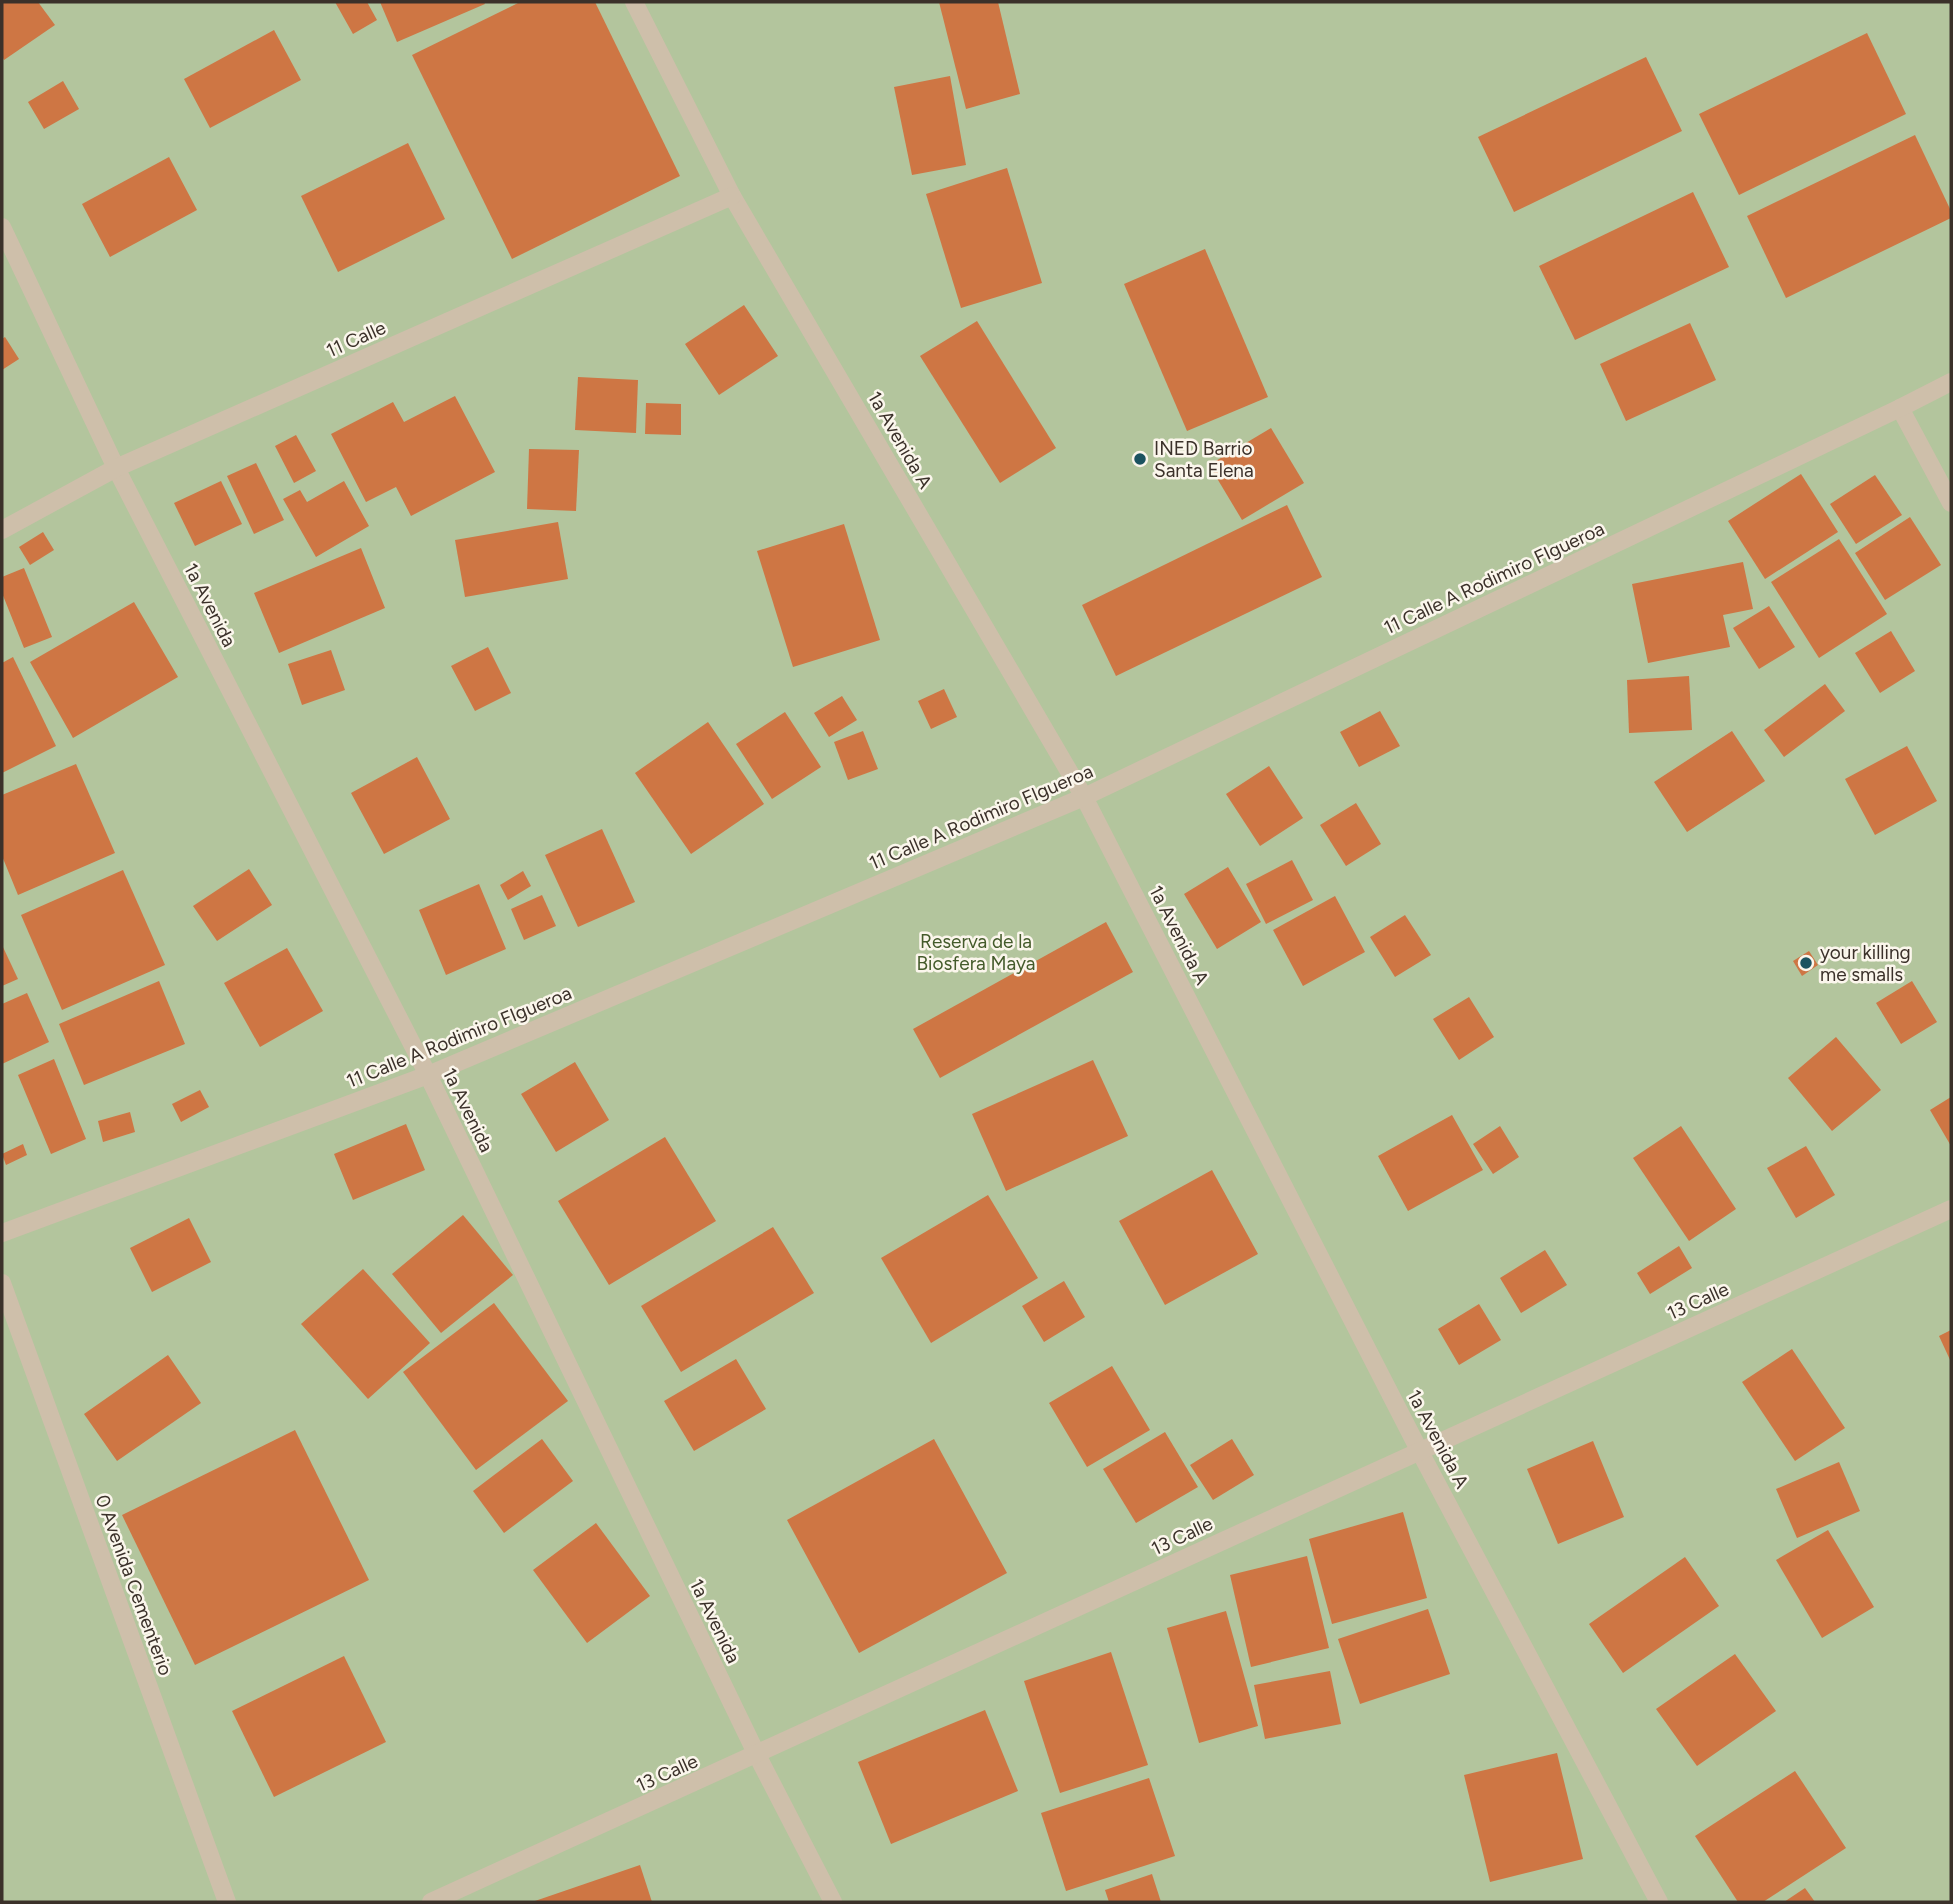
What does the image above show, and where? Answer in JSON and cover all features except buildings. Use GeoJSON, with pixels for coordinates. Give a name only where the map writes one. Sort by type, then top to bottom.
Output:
{"type":"FeatureCollection","features":[{"type":"Feature","properties":{"kind":"street","name":"1a Avenida A"},"geometry":{"type":"LineString","coordinates":[[634,2],[732,196],[1084,797],[1419,1450],[1659,1902]]}},
{"type":"Feature","properties":{"kind":"street","name":"11 Calle"},"geometry":{"type":"LineString","coordinates":[[2,530],[116,468],[732,196]]}},
{"type":"Feature","properties":{"kind":"street","name":"1a Avenida"},"geometry":{"type":"LineString","coordinates":[[2,227],[116,468],[428,1075],[757,1755],[833,1902]]}},
{"type":"Feature","properties":{"kind":"street","name":"11 Calle A Rodimiro FIgueroa"},"geometry":{"type":"LineString","coordinates":[[2,1233],[428,1075],[1084,797],[1951,382]]}},
{"type":"Feature","properties":{"kind":"street"},"geometry":{"type":"LineString","coordinates":[[1900,408],[1951,503]]}},
{"type":"Feature","properties":{"kind":"street","name":"13 Calle"},"geometry":{"type":"LineString","coordinates":[[431,1902],[1951,1209]]}},
{"type":"Feature","properties":{"kind":"street","name":"0 Avenida Cementerio"},"geometry":{"type":"LineString","coordinates":[[2,1283],[228,1902]]}},
{"type":"Feature","properties":{"kind":"green space","name":"Reserva de la Biosfera Maya"},"geometry":{"type":"Polygon","coordinates":[[[2,2],[1951,2],[1951,1902],[2,1902],[2,2]]]}},
{"type":"Feature","properties":{"kind":"place","name":"INED Barrio Santa Elena"},"geometry":{"type":"Point","coordinates":[1140,459]}},
{"type":"Feature","properties":{"kind":"place","name":"your killing me smalls"},"geometry":{"type":"Point","coordinates":[1806,963]}}]}
